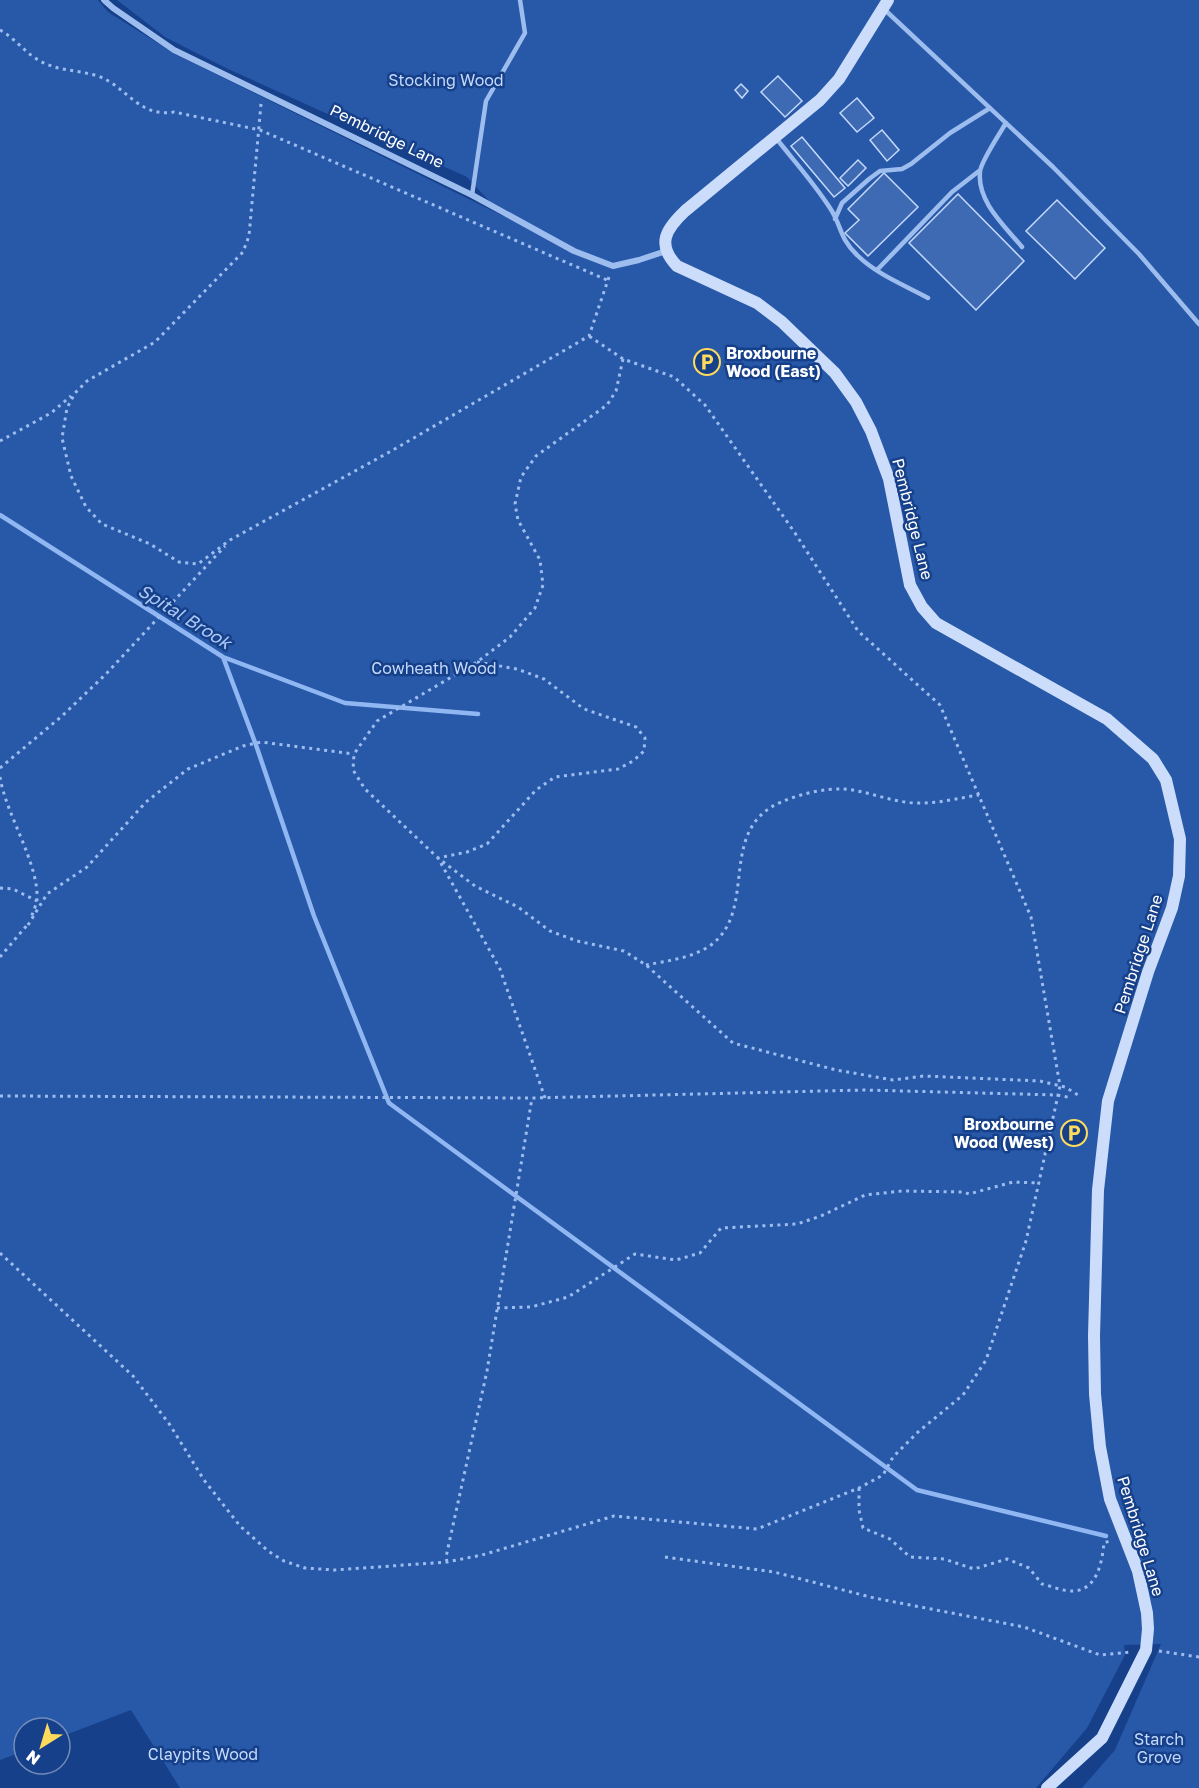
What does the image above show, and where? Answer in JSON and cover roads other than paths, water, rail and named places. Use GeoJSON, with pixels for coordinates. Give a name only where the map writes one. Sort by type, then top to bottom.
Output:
{"type":"FeatureCollection","features":[{"type":"Feature","properties":{"kind":"street","name":"Pembridge Lane"},"geometry":{"type":"LineString","coordinates":[[104,0],[174,51],[472,195],[574,251],[613,266],[666,251],[677,266],[757,303],[782,322],[835,373],[856,402],[871,431],[889,479],[910,585],[922,607],[936,623],[1107,719],[1153,759],[1166,780],[1180,839],[1179,876],[1172,908],[1148,972],[1108,1101],[1098,1190],[1094,1336],[1095,1394],[1100,1447],[1110,1499],[1138,1571],[1147,1613],[1146,1650],[1102,1738],[1047,1788]]}},
{"type":"Feature","properties":{"kind":"street"},"geometry":{"type":"LineString","coordinates":[[666,251],[666,236],[677,218],[776,138],[820,100],[839,79],[886,4]]}},
{"type":"Feature","properties":{"kind":"lane"},"geometry":{"type":"LineString","coordinates":[[472,195],[486,101],[525,33],[520,0]]}},
{"type":"Feature","properties":{"kind":"lane"},"geometry":{"type":"LineString","coordinates":[[886,4],[1139,254],[1199,324]]}},
{"type":"Feature","properties":{"kind":"lane"},"geometry":{"type":"LineString","coordinates":[[836,219],[842,203],[880,171],[902,169],[911,164],[950,133],[990,108]]}},
{"type":"Feature","properties":{"kind":"lane"},"geometry":{"type":"LineString","coordinates":[[877,270],[952,192],[979,171],[1006,123]]}},
{"type":"Feature","properties":{"kind":"lane"},"geometry":{"type":"LineString","coordinates":[[776,138],[831,208],[842,239],[859,258],[928,298]]}},
{"type":"Feature","properties":{"kind":"lane"},"geometry":{"type":"LineString","coordinates":[[979,171],[982,192],[990,209],[1022,247]]}},
{"type":"Feature","properties":{"kind":"waterway","name":"Spital Brook"},"geometry":{"type":"LineString","coordinates":[[0,515],[223,657],[345,703],[478,714]]}},
{"type":"Feature","properties":{"kind":"waterway"},"geometry":{"type":"LineString","coordinates":[[223,657],[256,745],[314,916],[389,1103],[917,1490],[1106,1536]]}},
{"type":"Feature","properties":{"kind":"place","name":"Broxbourne Wood (East)"},"geometry":{"type":"Point","coordinates":[707,362]}},
{"type":"Feature","properties":{"kind":"place","name":"Broxbourne Wood (West)"},"geometry":{"type":"Point","coordinates":[1074,1133]}},
{"type":"Feature","properties":{"kind":"park label","name":"Stocking Wood"},"geometry":{"type":"Point","coordinates":[446,80]}},
{"type":"Feature","properties":{"kind":"park label","name":"Cowheath Wood"},"geometry":{"type":"Point","coordinates":[434,668]}},
{"type":"Feature","properties":{"kind":"park label","name":"Starch Grove"},"geometry":{"type":"Point","coordinates":[1159,1748]}},
{"type":"Feature","properties":{"kind":"park label","name":"Claypits Wood"},"geometry":{"type":"Point","coordinates":[203,1754]}}]}
